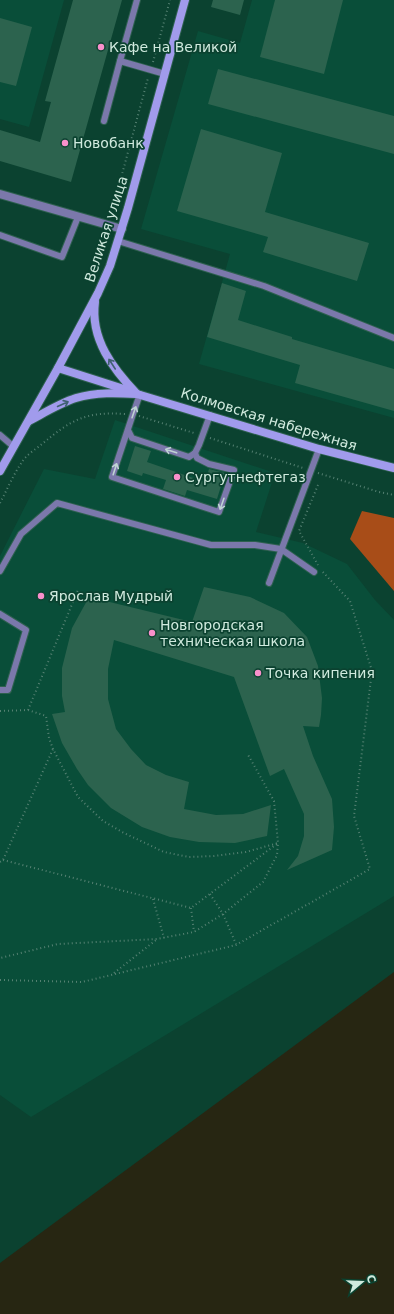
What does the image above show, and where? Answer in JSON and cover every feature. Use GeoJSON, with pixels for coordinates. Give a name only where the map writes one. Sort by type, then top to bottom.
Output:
{"type":"FeatureCollection","features":[{"type":"Feature","properties":{"kind":"main road","name":"Великая улица"},"geometry":{"type":"LineString","coordinates":[[0,471],[58,368],[98,293],[110,266],[122,228],[185,0]]}},
{"type":"Feature","properties":{"kind":"main road"},"geometry":{"type":"LineString","coordinates":[[98,293],[94,311],[94,323],[97,334],[112,365],[121,377],[139,394]]}},
{"type":"Feature","properties":{"kind":"main road"},"geometry":{"type":"LineString","coordinates":[[58,368],[139,394]]}},
{"type":"Feature","properties":{"kind":"main road"},"geometry":{"type":"LineString","coordinates":[[28,421],[76,398],[116,392],[139,394]]}},
{"type":"Feature","properties":{"kind":"main road","name":"Колмовская набережная"},"geometry":{"type":"LineString","coordinates":[[139,394],[319,449],[394,468]]}},
{"type":"Feature","properties":{"kind":"street"},"geometry":{"type":"LineString","coordinates":[[1,197],[122,228]]}},
{"type":"Feature","properties":{"kind":"lane"},"geometry":{"type":"LineString","coordinates":[[104,121],[137,0]]}},
{"type":"Feature","properties":{"kind":"lane"},"geometry":{"type":"LineString","coordinates":[[120,61],[165,74]]}},
{"type":"Feature","properties":{"kind":"lane"},"geometry":{"type":"LineString","coordinates":[[0,235],[62,257],[78,217]]}},
{"type":"Feature","properties":{"kind":"lane"},"geometry":{"type":"LineString","coordinates":[[118,241],[264,286],[394,338]]}},
{"type":"Feature","properties":{"kind":"lane"},"geometry":{"type":"LineString","coordinates":[[139,394],[112,477],[220,512],[234,470],[209,464],[197,458],[195,453]]}},
{"type":"Feature","properties":{"kind":"lane"},"geometry":{"type":"LineString","coordinates":[[128,430],[132,438],[189,457],[195,453],[210,415]]}},
{"type":"Feature","properties":{"kind":"lane"},"geometry":{"type":"LineString","coordinates":[[0,435],[14,447]]}},
{"type":"Feature","properties":{"kind":"lane"},"geometry":{"type":"LineString","coordinates":[[269,583],[319,449]]}},
{"type":"Feature","properties":{"kind":"lane"},"geometry":{"type":"LineString","coordinates":[[0,571],[21,534],[57,503],[211,545],[255,545],[282,549],[314,572]]}},
{"type":"Feature","properties":{"kind":"lane"},"geometry":{"type":"LineString","coordinates":[[0,614],[26,630],[8,690],[0,690]]}},
{"type":"Feature","properties":{"kind":"path"},"geometry":{"type":"LineString","coordinates":[[114,204],[170,0]]}},
{"type":"Feature","properties":{"kind":"path"},"geometry":{"type":"LineString","coordinates":[[0,503],[22,461]]}},
{"type":"Feature","properties":{"kind":"path"},"geometry":{"type":"LineString","coordinates":[[0,980],[82,982],[236,945],[370,869],[354,816],[372,671],[350,601],[321,570],[299,531],[318,485]]}},
{"type":"Feature","properties":{"kind":"path"},"geometry":{"type":"LineString","coordinates":[[28,710],[78,590]]}},
{"type":"Feature","properties":{"kind":"path"},"geometry":{"type":"LineString","coordinates":[[0,711],[28,710],[46,716],[49,738],[53,749],[78,797],[103,821],[164,852],[189,857],[214,856],[246,852],[278,843]]}},
{"type":"Feature","properties":{"kind":"path"},"geometry":{"type":"LineString","coordinates":[[53,749],[1,861],[191,908]]}},
{"type":"Feature","properties":{"kind":"path"},"geometry":{"type":"LineString","coordinates":[[0,958],[58,944],[157,939],[194,932],[223,914],[263,882],[277,855],[278,843],[274,801],[248,753]]}},
{"type":"Feature","properties":{"kind":"path"},"geometry":{"type":"LineString","coordinates":[[191,908],[278,843]]}},
{"type":"Feature","properties":{"kind":"path"},"geometry":{"type":"LineString","coordinates":[[210,894],[223,914],[236,945]]}},
{"type":"Feature","properties":{"kind":"path"},"geometry":{"type":"LineString","coordinates":[[153,898],[164,938]]}},
{"type":"Feature","properties":{"kind":"path"},"geometry":{"type":"LineString","coordinates":[[191,908],[194,932]]}},
{"type":"Feature","properties":{"kind":"path"},"geometry":{"type":"LineString","coordinates":[[114,974],[157,939]]}},
{"type":"Feature","properties":{"kind":"shaded area"},"geometry":{"type":"Polygon","coordinates":[[[0,0],[64,0],[29,127],[0,119],[0,0]]]}},
{"type":"Feature","properties":{"kind":"shaded area"},"geometry":{"type":"Polygon","coordinates":[[[252,0],[394,0],[394,418],[199,364],[230,254],[141,229],[198,31],[240,43],[252,0]]]}},
{"type":"Feature","properties":{"kind":"shaded area"},"geometry":{"type":"Polygon","coordinates":[[[115,420],[275,473],[256,532],[303,543],[347,564],[375,600],[394,620],[394,896],[31,1117],[0,1095],[0,556],[44,469],[95,479],[115,420]]]}},
{"type":"Feature","properties":{"kind":"shaded area"},"geometry":{"type":"Polygon","coordinates":[[[362,511],[394,518],[394,591],[350,539],[362,511]]]}},
{"type":"Feature","properties":{"kind":"shaded area"},"geometry":{"type":"Polygon","coordinates":[[[394,972],[394,1314],[0,1314],[0,1263],[394,972]]]}},
{"type":"Feature","properties":{"kind":"building"},"geometry":{"type":"Polygon","coordinates":[[[73,0],[122,0],[71,182],[0,161],[0,130],[40,142],[51,102],[45,101],[73,0]]]}},
{"type":"Feature","properties":{"kind":"building"},"geometry":{"type":"Polygon","coordinates":[[[213,0],[244,0],[240,15],[211,7],[213,0]]]}},
{"type":"Feature","properties":{"kind":"building"},"geometry":{"type":"Polygon","coordinates":[[[275,0],[343,0],[324,74],[260,57],[275,0]]]}},
{"type":"Feature","properties":{"kind":"building"},"geometry":{"type":"Polygon","coordinates":[[[0,18],[32,27],[16,86],[0,82],[0,18]]]}},
{"type":"Feature","properties":{"kind":"building"},"geometry":{"type":"Polygon","coordinates":[[[218,69],[394,116],[394,154],[208,104],[218,69]]]}},
{"type":"Feature","properties":{"kind":"building"},"geometry":{"type":"Polygon","coordinates":[[[201,129],[282,153],[265,212],[369,243],[357,281],[263,252],[268,237],[177,211],[201,129]]]}},
{"type":"Feature","properties":{"kind":"building"},"geometry":{"type":"Polygon","coordinates":[[[222,283],[246,291],[238,320],[292,337],[292,339],[394,369],[394,411],[295,383],[300,365],[207,337],[222,283]]]}},
{"type":"Feature","properties":{"kind":"building"},"geometry":{"type":"Polygon","coordinates":[[[135,446],[151,451],[147,462],[205,482],[209,469],[225,473],[217,499],[187,490],[185,496],[163,489],[166,480],[143,473],[142,476],[127,471],[135,446]]]}},
{"type":"Feature","properties":{"kind":"building"},"geometry":{"type":"Polygon","coordinates":[[[204,587],[250,597],[284,613],[307,637],[318,666],[322,698],[319,727],[303,726],[313,756],[332,799],[334,827],[332,850],[287,870],[298,856],[304,836],[304,814],[284,769],[270,776],[234,677],[114,640],[108,669],[108,699],[116,729],[131,749],[146,765],[166,775],[189,782],[184,809],[216,815],[243,814],[271,805],[267,836],[235,843],[199,842],[170,837],[142,827],[111,808],[88,785],[77,769],[62,743],[52,714],[65,712],[62,696],[62,668],[72,628],[89,597],[192,622],[204,587]]]}},
{"type":"Feature","properties":{"kind":"place","name":"Кафе на Великой"},"geometry":{"type":"Point","coordinates":[101,47]}},
{"type":"Feature","properties":{"kind":"place","name":"Новобанк"},"geometry":{"type":"Point","coordinates":[65,143]}},
{"type":"Feature","properties":{"kind":"place","name":"Сургутнефтегаз"},"geometry":{"type":"Point","coordinates":[177,477]}},
{"type":"Feature","properties":{"kind":"place","name":"Ярослав Мудрый"},"geometry":{"type":"Point","coordinates":[41,596]}},
{"type":"Feature","properties":{"kind":"place","name":"Новгородская техническая школа"},"geometry":{"type":"Point","coordinates":[152,633]}},
{"type":"Feature","properties":{"kind":"place","name":"Точка кипения"},"geometry":{"type":"Point","coordinates":[258,673]}}]}
